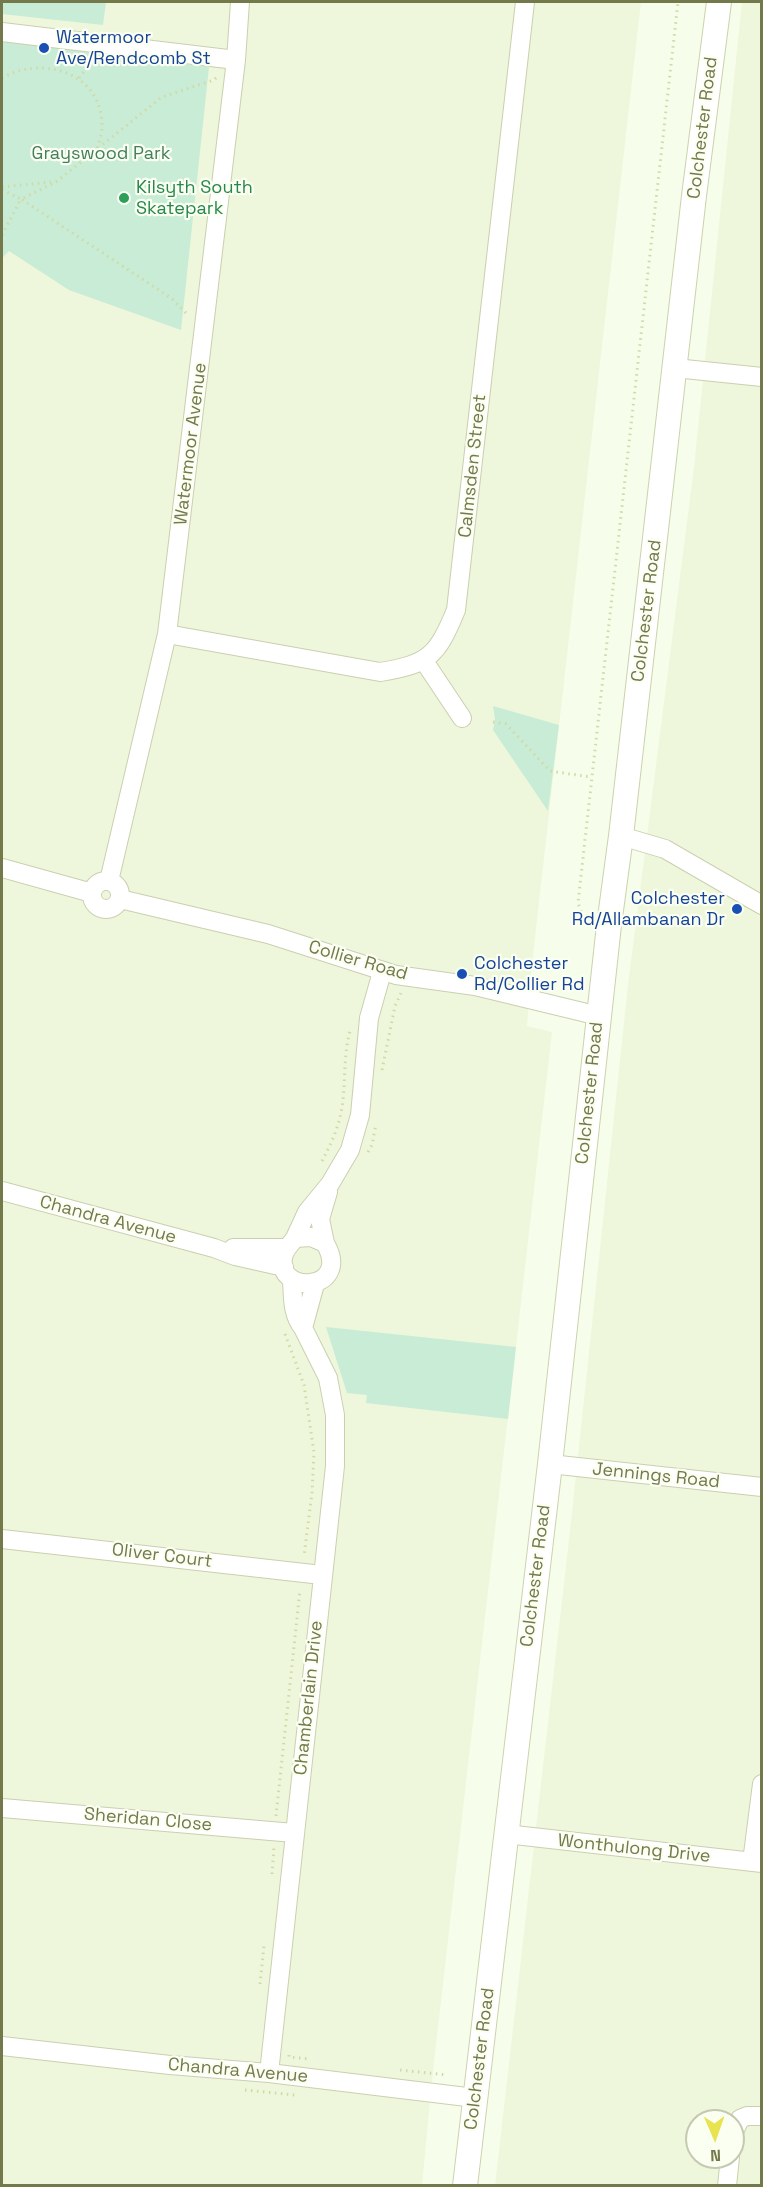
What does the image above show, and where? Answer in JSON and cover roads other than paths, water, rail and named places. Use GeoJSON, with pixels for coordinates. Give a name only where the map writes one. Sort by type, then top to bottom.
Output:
{"type":"FeatureCollection","features":[{"type":"Feature","properties":{"kind":"main road","name":"Colchester Road"},"geometry":{"type":"LineString","coordinates":[[465,2186],[550,1464],[599,1016],[719,2]]}},
{"type":"Feature","properties":{"kind":"street","name":"Watermoor Avenue"},"geometry":{"type":"LineString","coordinates":[[109,881],[167,634],[205,331],[236,60],[240,2]]}},
{"type":"Feature","properties":{"kind":"street","name":"Calmsden Street"},"geometry":{"type":"LineString","coordinates":[[424,661],[444,638],[456,610],[525,2]]}},
{"type":"Feature","properties":{"kind":"street"},"geometry":{"type":"LineString","coordinates":[[2,32],[236,60]]}},
{"type":"Feature","properties":{"kind":"street"},"geometry":{"type":"LineString","coordinates":[[675,368],[762,377]]}},
{"type":"Feature","properties":{"kind":"street"},"geometry":{"type":"LineString","coordinates":[[167,634],[380,672],[424,661],[462,718]]}},
{"type":"Feature","properties":{"kind":"street"},"geometry":{"type":"LineString","coordinates":[[621,836],[665,849],[762,905]]}},
{"type":"Feature","properties":{"kind":"street"},"geometry":{"type":"LineString","coordinates":[[2,868],[92,893]]}},
{"type":"Feature","properties":{"kind":"street"},"geometry":{"type":"LineString","coordinates":[[109,881],[117,886],[120,899],[116,905],[103,909],[93,900],[92,893],[96,885],[109,881]]}},
{"type":"Feature","properties":{"kind":"street","name":"Collier Road"},"geometry":{"type":"LineString","coordinates":[[120,899],[268,934],[382,972],[475,986],[599,1016]]}},
{"type":"Feature","properties":{"kind":"street"},"geometry":{"type":"LineString","coordinates":[[324,1177],[320,1219],[331,1258],[331,1266],[323,1279],[315,1284],[307,1285],[288,1273],[283,1260],[324,1177],[350,1149],[360,1115],[369,1018],[382,972]]}},
{"type":"Feature","properties":{"kind":"street","name":"Chandra Avenue"},"geometry":{"type":"LineString","coordinates":[[2,1191],[214,1248],[288,1273]]}},
{"type":"Feature","properties":{"kind":"street"},"geometry":{"type":"LineString","coordinates":[[291,1243],[311,1237],[325,1243]]}},
{"type":"Feature","properties":{"kind":"street","name":"Chandra Avenue"},"geometry":{"type":"LineString","coordinates":[[214,1248],[291,1243]]}},
{"type":"Feature","properties":{"kind":"street","name":"Chamberlain Drive"},"geometry":{"type":"LineString","coordinates":[[269,2073],[335,1466],[334,1415],[328,1378],[298,1322],[293,1307],[288,1273]]}},
{"type":"Feature","properties":{"kind":"street"},"geometry":{"type":"LineString","coordinates":[[303,1328],[315,1284]]}},
{"type":"Feature","properties":{"kind":"street","name":"Jennings Road"},"geometry":{"type":"LineString","coordinates":[[550,1464],[762,1487]]}},
{"type":"Feature","properties":{"kind":"street","name":"Oliver Court"},"geometry":{"type":"LineString","coordinates":[[2,1539],[322,1575]]}},
{"type":"Feature","properties":{"kind":"street"},"geometry":{"type":"LineString","coordinates":[[757,1863],[762,1784]]}},
{"type":"Feature","properties":{"kind":"street","name":"Sheridan Close"},"geometry":{"type":"LineString","coordinates":[[2,1808],[294,1833]]}},
{"type":"Feature","properties":{"kind":"street","name":"Wonthulong Drive"},"geometry":{"type":"LineString","coordinates":[[506,1834],[757,1863]]}},
{"type":"Feature","properties":{"kind":"street","name":"Chandra Avenue"},"geometry":{"type":"LineString","coordinates":[[2,2046],[170,2065],[269,2073],[475,2098]]}},
{"type":"Feature","properties":{"kind":"street"},"geometry":{"type":"LineString","coordinates":[[745,2117],[762,2116]]}},
{"type":"Feature","properties":{"kind":"street"},"geometry":{"type":"LineString","coordinates":[[727,2186],[729,2169]]}},
{"type":"Feature","properties":{"kind":"place","name":"Watermoor Ave/Rendcomb St"},"geometry":{"type":"Point","coordinates":[44,48]}},
{"type":"Feature","properties":{"kind":"place","name":"Kilsyth South Skatepark"},"geometry":{"type":"Point","coordinates":[124,198]}},
{"type":"Feature","properties":{"kind":"place","name":"Colchester Rd/Allambanan Dr"},"geometry":{"type":"Point","coordinates":[737,909]}},
{"type":"Feature","properties":{"kind":"place","name":"Colchester Rd/Collier Rd"},"geometry":{"type":"Point","coordinates":[462,974]}},
{"type":"Feature","properties":{"kind":"park label","name":"Grayswood Park"},"geometry":{"type":"Point","coordinates":[101,154]}}]}
